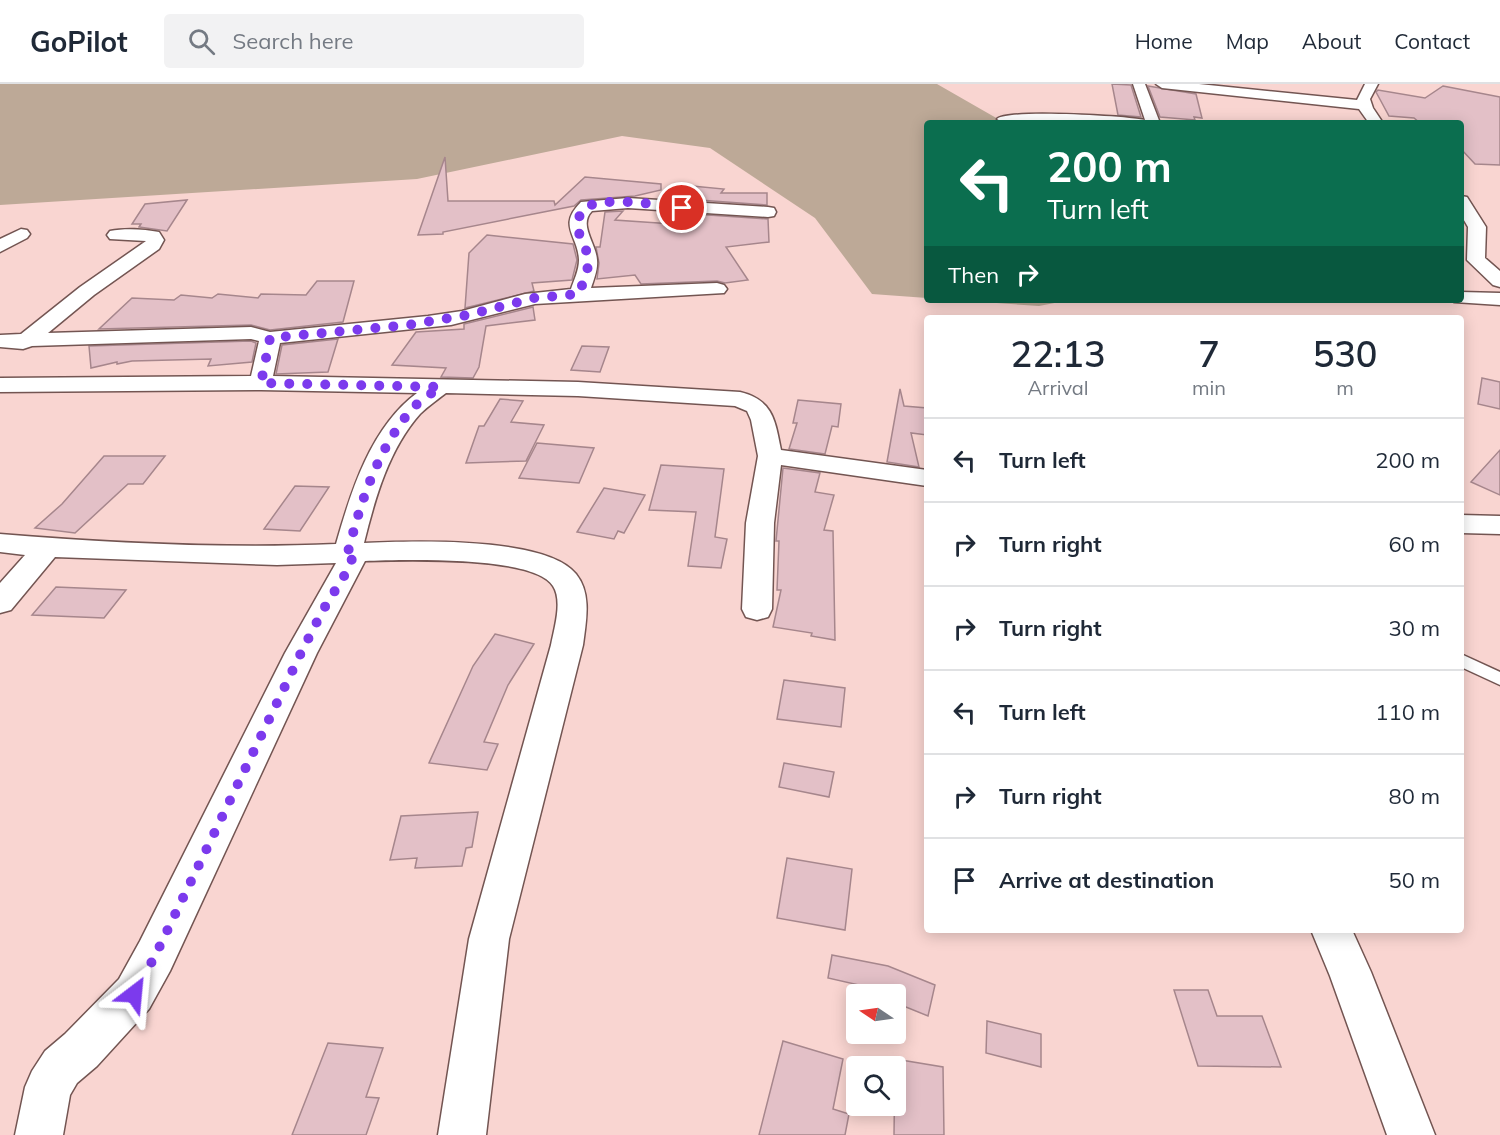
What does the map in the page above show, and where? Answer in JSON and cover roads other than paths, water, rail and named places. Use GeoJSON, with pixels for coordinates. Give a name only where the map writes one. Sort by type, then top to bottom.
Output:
{"type":"FeatureCollection","features":[{"type":"Feature","properties":{"kind":"street"},"geometry":{"type":"LineString","coordinates":[[1140,84],[1152,120]]}},
{"type":"Feature","properties":{"kind":"street"},"geometry":{"type":"LineString","coordinates":[[1161,84],[1364,92],[1375,120]]}},
{"type":"Feature","properties":{"kind":"street"},"geometry":{"type":"LineString","coordinates":[[1004,118],[1087,120]]}},
{"type":"Feature","properties":{"kind":"street"},"geometry":{"type":"LineString","coordinates":[[579,294],[588,260],[579,237],[578,222],[579,216],[587,206],[628,203],[768,212]]}},
{"type":"Feature","properties":{"kind":"street"},"geometry":{"type":"LineString","coordinates":[[1464,206],[1477,228],[1468,259],[1500,281]]}},
{"type":"Feature","properties":{"kind":"street"},"geometry":{"type":"LineString","coordinates":[[0,247],[21,234]]}},
{"type":"Feature","properties":{"kind":"street"},"geometry":{"type":"LineString","coordinates":[[27,341],[87,291],[153,245],[155,240],[153,236],[116,235]]}},
{"type":"Feature","properties":{"kind":"street"},"geometry":{"type":"LineString","coordinates":[[1,349],[27,341],[181,334],[251,333],[270,338],[408,325],[463,316],[534,298],[717,289]]}},
{"type":"Feature","properties":{"kind":"street"},"geometry":{"type":"LineString","coordinates":[[1464,298],[1500,299]]}},
{"type":"Feature","properties":{"kind":"street"},"geometry":{"type":"LineString","coordinates":[[261,383],[270,338]]}},
{"type":"Feature","properties":{"kind":"street"},"geometry":{"type":"LineString","coordinates":[[0,385],[261,383],[578,388],[740,399],[756,407],[764,420],[770,456],[759,523],[757,609]]}},
{"type":"Feature","properties":{"kind":"street"},"geometry":{"type":"LineString","coordinates":[[39,1135],[48,1087],[61,1067],[81,1050],[134,994],[155,956],[301,653],[323,610],[346,573],[361,501],[379,461],[412,408],[440,387]]}},
{"type":"Feature","properties":{"kind":"street"},"geometry":{"type":"LineString","coordinates":[[770,456],[924,478]]}},
{"type":"Feature","properties":{"kind":"street"},"geometry":{"type":"LineString","coordinates":[[1464,524],[1500,525]]}},
{"type":"Feature","properties":{"kind":"street"},"geometry":{"type":"LineString","coordinates":[[0,543],[47,548],[280,555],[351,552],[474,552],[510,556],[540,565],[562,576],[569,590],[571,618],[567,645],[489,939],[462,1135]]}},
{"type":"Feature","properties":{"kind":"street"},"geometry":{"type":"LineString","coordinates":[[0,602],[47,548]]}},
{"type":"Feature","properties":{"kind":"street"},"geometry":{"type":"LineString","coordinates":[[1332,933],[1350,972],[1411,1135]]}},
{"type":"Feature","properties":{"kind":"lane"},"geometry":{"type":"LineString","coordinates":[[1464,661],[1500,679]]}}]}
